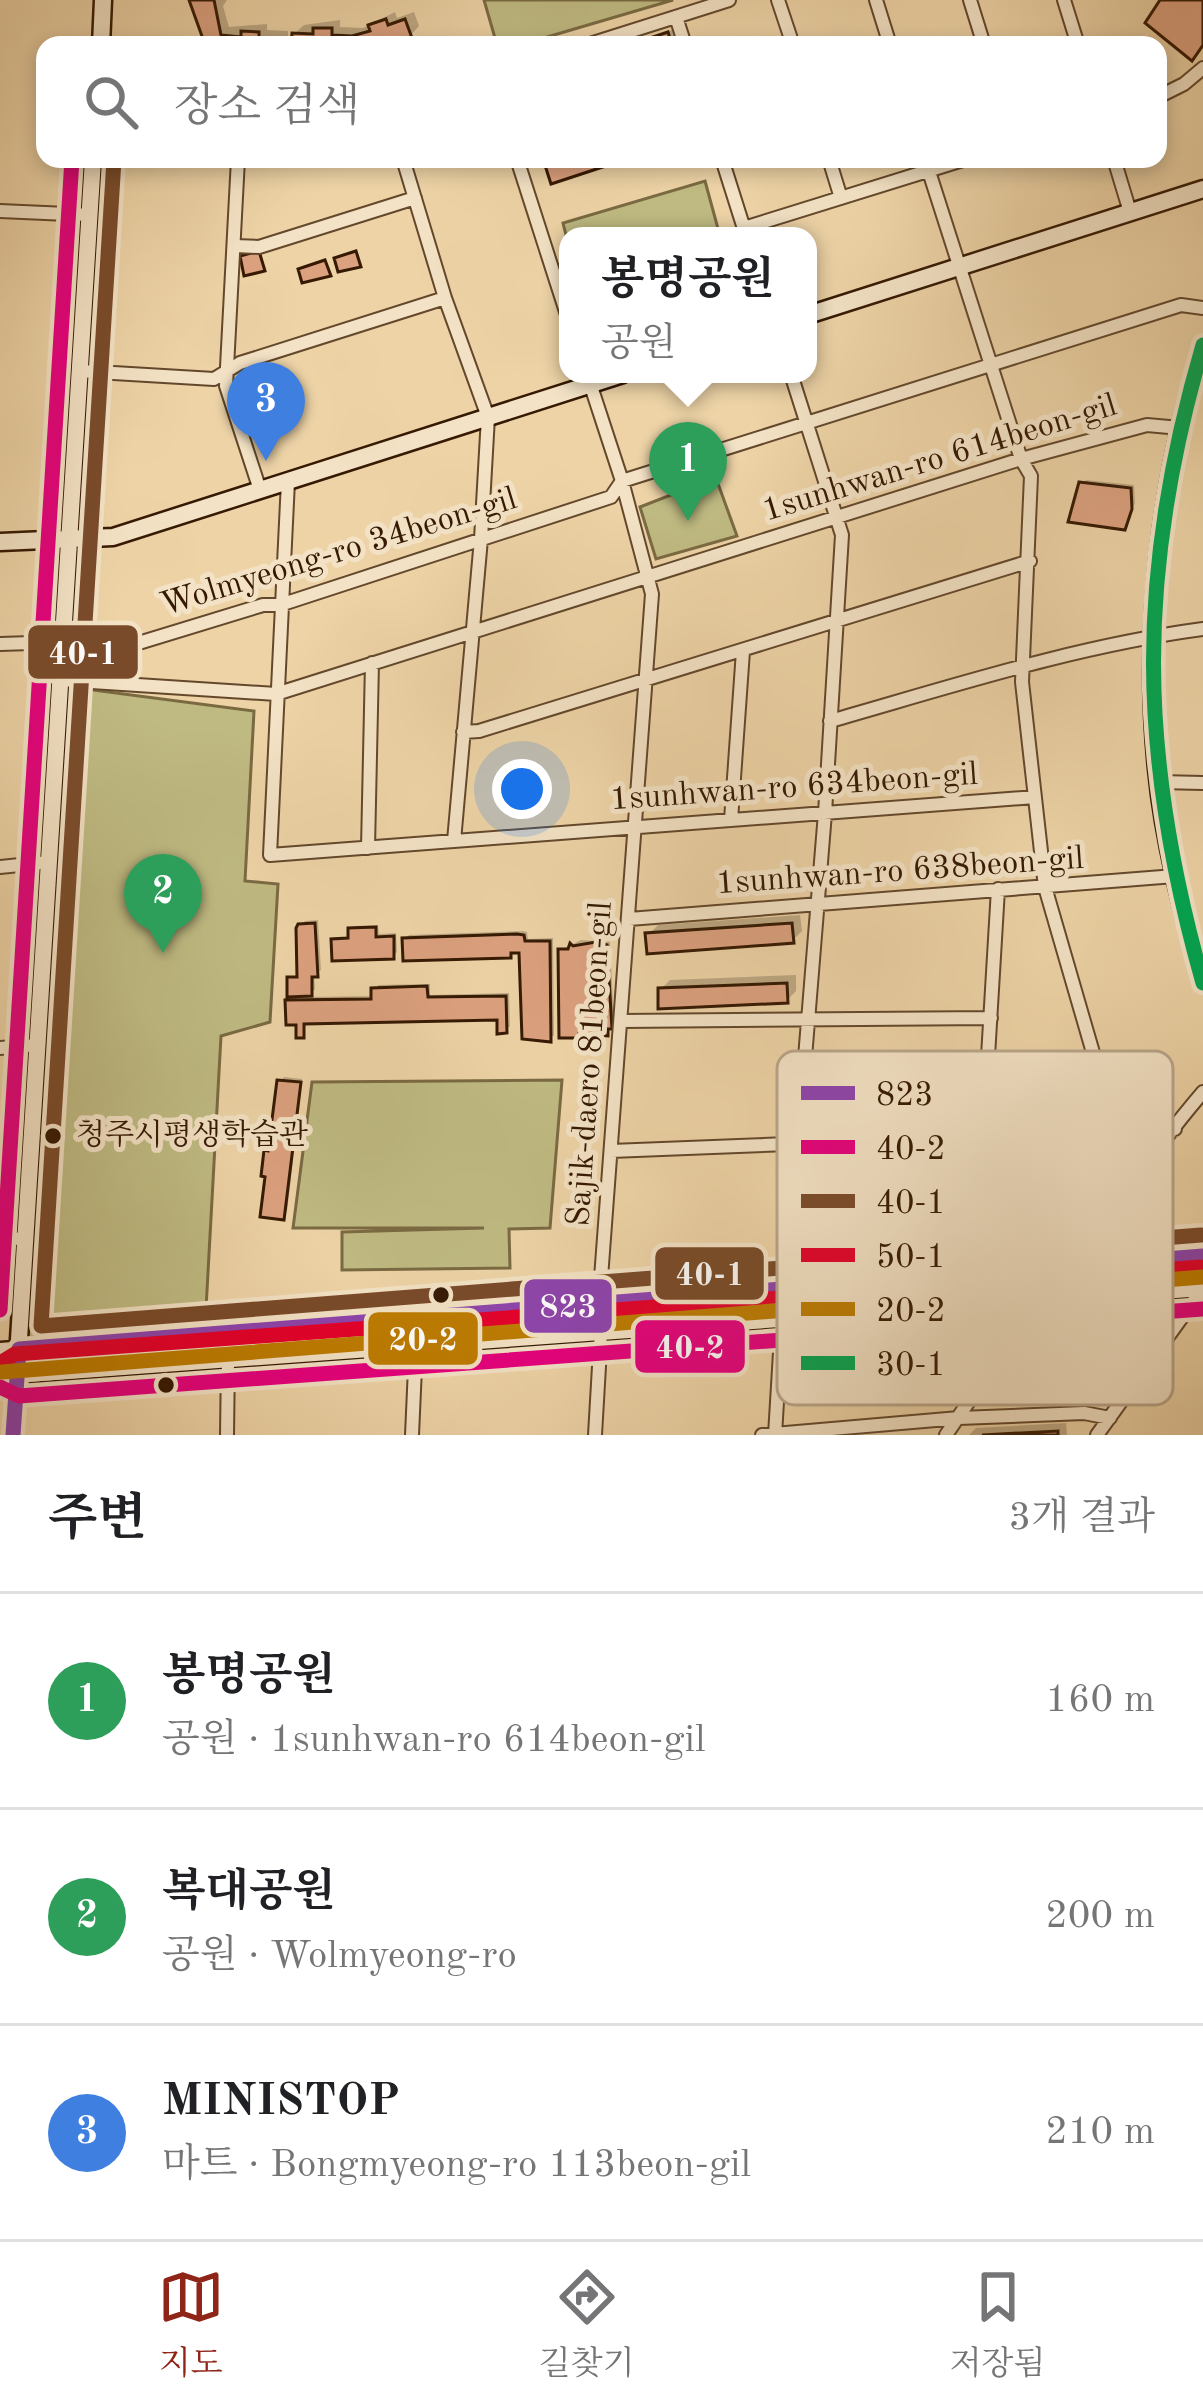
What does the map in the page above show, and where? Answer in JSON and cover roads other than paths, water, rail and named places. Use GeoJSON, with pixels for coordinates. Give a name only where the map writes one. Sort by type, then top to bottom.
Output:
{"type":"FeatureCollection","features":[{"type":"Feature","properties":{"kind":"street"},"geometry":{"type":"LineString","coordinates":[[101,36],[104,0]]}},
{"type":"Feature","properties":{"kind":"street"},"geometry":{"type":"LineString","coordinates":[[616,36],[730,0]]}},
{"type":"Feature","properties":{"kind":"street"},"geometry":{"type":"LineString","coordinates":[[778,0],[790,36]]}},
{"type":"Feature","properties":{"kind":"street"},"geometry":{"type":"LineString","coordinates":[[876,0],[887,36]]}},
{"type":"Feature","properties":{"kind":"street"},"geometry":{"type":"LineString","coordinates":[[970,0],[982,36]]}},
{"type":"Feature","properties":{"kind":"street"},"geometry":{"type":"LineString","coordinates":[[1064,0],[1075,36]]}},
{"type":"Feature","properties":{"kind":"street"},"geometry":{"type":"LineString","coordinates":[[676,17],[683,36]]}},
{"type":"Feature","properties":{"kind":"street"},"geometry":{"type":"LineString","coordinates":[[1167,92],[1203,68]]}},
{"type":"Feature","properties":{"kind":"street"},"geometry":{"type":"LineString","coordinates":[[14,1435],[11,1362],[26,1238],[93,168]]}},
{"type":"Feature","properties":{"kind":"street"},"geometry":{"type":"LineString","coordinates":[[238,168],[226,386],[260,490]]}},
{"type":"Feature","properties":{"kind":"street"},"geometry":{"type":"LineString","coordinates":[[406,168],[488,417],[454,841]]}},
{"type":"Feature","properties":{"kind":"street"},"geometry":{"type":"LineString","coordinates":[[520,168],[559,290]]}},
{"type":"Feature","properties":{"kind":"street"},"geometry":{"type":"LineString","coordinates":[[725,168],[744,227]]}},
{"type":"Feature","properties":{"kind":"street"},"geometry":{"type":"LineString","coordinates":[[832,168],[841,198]]}},
{"type":"Feature","properties":{"kind":"street"},"geometry":{"type":"LineString","coordinates":[[760,227],[919,168]]}},
{"type":"Feature","properties":{"kind":"street"},"geometry":{"type":"LineString","coordinates":[[928,168],[1021,459],[1031,476],[1022,666],[1035,797],[1045,887],[1093,1051]]}},
{"type":"Feature","properties":{"kind":"street"},"geometry":{"type":"LineString","coordinates":[[1117,168],[1130,212]]}},
{"type":"Feature","properties":{"kind":"street"},"geometry":{"type":"LineString","coordinates":[[817,312],[1201,189]]}},
{"type":"Feature","properties":{"kind":"street"},"geometry":{"type":"LineString","coordinates":[[235,246],[259,247],[415,198]]}},
{"type":"Feature","properties":{"kind":"street"},"geometry":{"type":"LineString","coordinates":[[0,211],[90,214]]}},
{"type":"Feature","properties":{"kind":"street"},"geometry":{"type":"LineString","coordinates":[[80,371],[214,379],[228,369],[445,298]]}},
{"type":"Feature","properties":{"kind":"street","name":"Wolmyeong-ro 34beon-gil"},"geometry":{"type":"LineString","coordinates":[[0,644],[96,656],[263,605],[280,605],[611,497],[622,481],[1181,305],[1203,308]]}},
{"type":"Feature","properties":{"kind":"street"},"geometry":{"type":"LineString","coordinates":[[1203,345],[1164,506],[1155,635],[1159,782],[1175,877],[1203,983]]}},
{"type":"Feature","properties":{"kind":"street"},"geometry":{"type":"LineString","coordinates":[[0,542],[112,537],[488,417],[578,383]]}},
{"type":"Feature","properties":{"kind":"street","name":"Sajik-daero 81beon-gil"},"geometry":{"type":"LineString","coordinates":[[590,383],[652,594],[599,1305]]}},
{"type":"Feature","properties":{"kind":"street"},"geometry":{"type":"LineString","coordinates":[[794,383],[842,535],[806,1051]]}},
{"type":"Feature","properties":{"kind":"street","name":"1sunhwan-ro 614beon-gil"},"geometry":{"type":"LineString","coordinates":[[276,694],[1021,459],[1147,424],[1180,428]]}},
{"type":"Feature","properties":{"kind":"street"},"geometry":{"type":"LineString","coordinates":[[61,680],[276,694],[289,481]]}},
{"type":"Feature","properties":{"kind":"street"},"geometry":{"type":"LineString","coordinates":[[463,731],[479,731],[1030,561]]}},
{"type":"Feature","properties":{"kind":"street"},"geometry":{"type":"LineString","coordinates":[[830,721],[1022,666],[1203,628]]}},
{"type":"Feature","properties":{"kind":"street"},"geometry":{"type":"LineString","coordinates":[[731,820],[743,651]]}},
{"type":"Feature","properties":{"kind":"street"},"geometry":{"type":"LineString","coordinates":[[368,848],[372,663]]}},
{"type":"Feature","properties":{"kind":"street","name":"1sunhwan-ro 634beon-gil"},"geometry":{"type":"LineString","coordinates":[[276,694],[270,855],[1035,797]]}},
{"type":"Feature","properties":{"kind":"street"},"geometry":{"type":"LineString","coordinates":[[1159,782],[1203,783]]}},
{"type":"Feature","properties":{"kind":"street"},"geometry":{"type":"LineString","coordinates":[[0,866],[50,862]]}},
{"type":"Feature","properties":{"kind":"street","name":"1sunhwan-ro 638beon-gil"},"geometry":{"type":"LineString","coordinates":[[629,920],[1175,877]]}},
{"type":"Feature","properties":{"kind":"street"},"geometry":{"type":"LineString","coordinates":[[989,1051],[998,890]]}},
{"type":"Feature","properties":{"kind":"street"},"geometry":{"type":"LineString","coordinates":[[621,1021],[991,1018]]}},
{"type":"Feature","properties":{"kind":"street"},"geometry":{"type":"LineString","coordinates":[[0,1048],[38,1045]]}},
{"type":"Feature","properties":{"kind":"street"},"geometry":{"type":"LineString","coordinates":[[1173,1132],[1203,1092]]}},
{"type":"Feature","properties":{"kind":"street"},"geometry":{"type":"LineString","coordinates":[[611,1151],[777,1145]]}},
{"type":"Feature","properties":{"kind":"street"},"geometry":{"type":"LineString","coordinates":[[0,1240],[26,1238]]}},
{"type":"Feature","properties":{"kind":"street"},"geometry":{"type":"LineString","coordinates":[[1173,1290],[1203,1288]]}},
{"type":"Feature","properties":{"kind":"street"},"geometry":{"type":"LineString","coordinates":[[1173,1330],[1203,1288]]}},
{"type":"Feature","properties":{"kind":"street"},"geometry":{"type":"LineString","coordinates":[[11,1362],[777,1291]]}},
{"type":"Feature","properties":{"kind":"street"},"geometry":{"type":"LineString","coordinates":[[11,1362],[228,1359],[777,1319]]}},
{"type":"Feature","properties":{"kind":"street"},"geometry":{"type":"LineString","coordinates":[[595,1435],[601,1332]]}},
{"type":"Feature","properties":{"kind":"street"},"geometry":{"type":"LineString","coordinates":[[412,1435],[416,1346]]}},
{"type":"Feature","properties":{"kind":"street"},"geometry":{"type":"LineString","coordinates":[[227,1435],[228,1359]]}},
{"type":"Feature","properties":{"kind":"street"},"geometry":{"type":"LineString","coordinates":[[775,1434],[777,1401]]}},
{"type":"Feature","properties":{"kind":"street"},"geometry":{"type":"LineString","coordinates":[[946,1435],[968,1405]]}},
{"type":"Feature","properties":{"kind":"street"},"geometry":{"type":"LineString","coordinates":[[1097,1435],[1119,1405]]}},
{"type":"Feature","properties":{"kind":"street"},"geometry":{"type":"LineString","coordinates":[[762,1435],[959,1418],[1084,1413],[1110,1418]]}},
{"type":"Feature","properties":{"kind":"place","name":"MINISTOP"},"geometry":{"type":"Point","coordinates":[266,461]}},
{"type":"Feature","properties":{"kind":"place","name":"봉명공원"},"geometry":{"type":"Point","coordinates":[688,521]}},
{"type":"Feature","properties":{"kind":"place","name":"복대공원"},"geometry":{"type":"Point","coordinates":[163,953]}},
{"type":"Feature","properties":{"kind":"place","name":"청주시평생학습관"},"geometry":{"type":"Point","coordinates":[53,1136]}}]}
